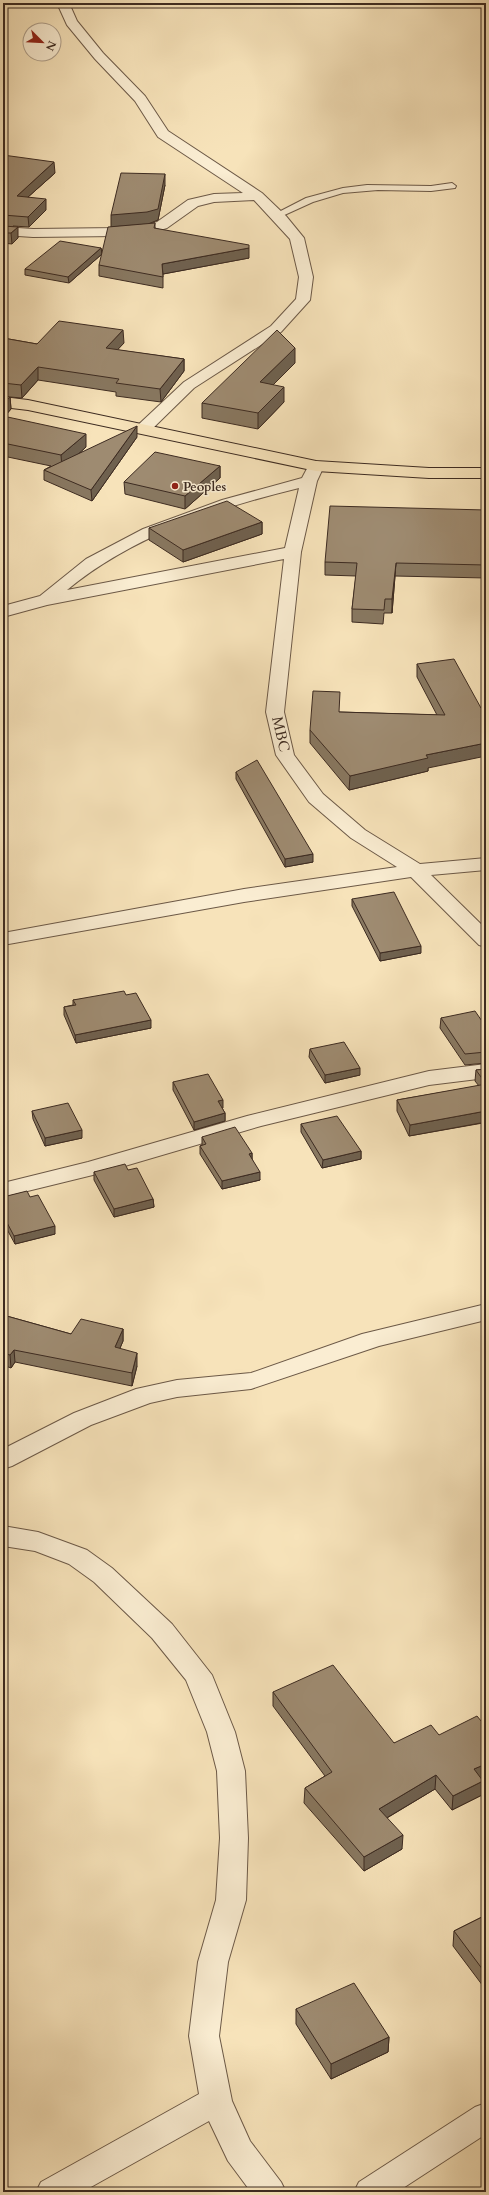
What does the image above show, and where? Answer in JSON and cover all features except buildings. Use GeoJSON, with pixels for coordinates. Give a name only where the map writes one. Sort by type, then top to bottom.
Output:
{"type":"FeatureCollection","features":[{"type":"Feature","properties":{"kind":"main road"},"geometry":{"type":"LineString","coordinates":[[3,402],[143,429],[312,473],[486,473]]}},
{"type":"Feature","properties":{"kind":"street"},"geometry":{"type":"LineString","coordinates":[[63,3],[71,22],[99,56],[140,99],[163,134],[257,196],[297,238],[306,277],[303,300],[276,329],[189,385],[143,429]]}},
{"type":"Feature","properties":{"kind":"street"},"geometry":{"type":"LineString","coordinates":[[3,231],[40,233],[118,232],[150,229],[162,226],[193,203],[214,198],[257,196]]}},
{"type":"Feature","properties":{"kind":"street"},"geometry":{"type":"LineString","coordinates":[[44,600],[97,559],[150,531],[263,492],[312,473]]}},
{"type":"Feature","properties":{"kind":"street","name":"MBC"},"geometry":{"type":"LineString","coordinates":[[312,473],[293,552],[275,712],[285,755],[316,798],[358,834],[415,870],[486,941]]}},
{"type":"Feature","properties":{"kind":"street"},"geometry":{"type":"LineString","coordinates":[[3,612],[44,600],[293,552]]}},
{"type":"Feature","properties":{"kind":"street"},"geometry":{"type":"LineString","coordinates":[[3,939],[214,901],[415,870],[486,864]]}},
{"type":"Feature","properties":{"kind":"street"},"geometry":{"type":"LineString","coordinates":[[3,1190],[93,1168],[255,1121],[421,1080],[486,1071]]}},
{"type":"Feature","properties":{"kind":"street"},"geometry":{"type":"LineString","coordinates":[[3,1460],[83,1418],[129,1401],[168,1390],[249,1382],[291,1370],[335,1352],[440,1322],[486,1312]]}},
{"type":"Feature","properties":{"kind":"street"},"geometry":{"type":"LineString","coordinates":[[3,1536],[38,1542],[71,1555],[103,1575],[162,1631],[198,1675],[221,1732],[231,1771],[234,1838],[230,1900],[213,1962],[204,2036],[216,2101],[239,2150],[270,2192]]}},
{"type":"Feature","properties":{"kind":"street"},"geometry":{"type":"LineString","coordinates":[[52,2192],[216,2101]]}},
{"type":"Feature","properties":{"kind":"street"},"geometry":{"type":"LineString","coordinates":[[370,2192],[486,2117]]}},
{"type":"Feature","properties":{"kind":"lane"},"geometry":{"type":"LineString","coordinates":[[277,216],[318,196],[340,191],[367,188],[438,188],[452,186]]}},
{"type":"Feature","properties":{"kind":"place","name":"Peoples"},"geometry":{"type":"Point","coordinates":[175,486]}}]}
